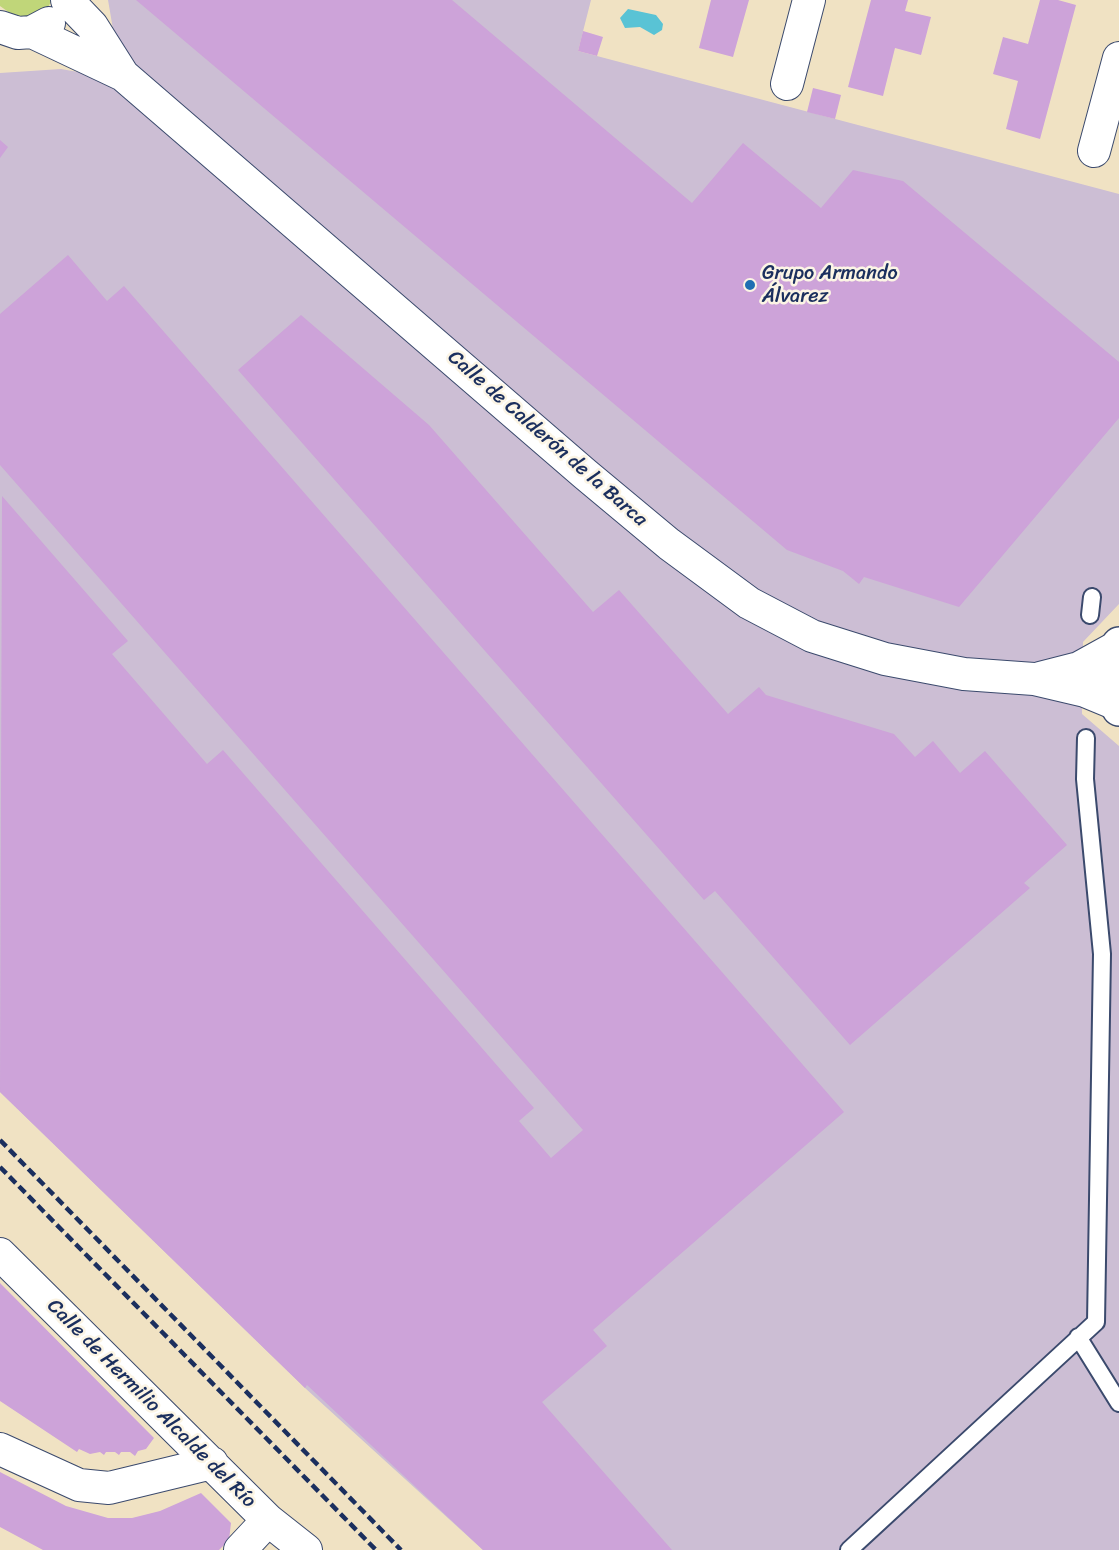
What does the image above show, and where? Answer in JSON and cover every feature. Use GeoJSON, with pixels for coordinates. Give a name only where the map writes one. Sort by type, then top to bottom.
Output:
{"type":"FeatureCollection","features":[{"type":"Feature","properties":{"kind":"main road"},"geometry":{"type":"LineString","coordinates":[[1117,706],[1108,676],[1118,646]]}},
{"type":"Feature","properties":{"kind":"street"},"geometry":{"type":"LineString","coordinates":[[13,33],[45,27],[56,18],[66,0]]}},
{"type":"Feature","properties":{"kind":"street","name":"Calle de Calderón de la Barca"},"geometry":{"type":"LineString","coordinates":[[66,0],[92,26],[123,75],[585,474],[669,544],[749,603],[812,636],[885,659],[964,674],[1034,679],[1085,691],[1117,706]]}},
{"type":"Feature","properties":{"kind":"street"},"geometry":{"type":"LineString","coordinates":[[787,84],[809,0]]}},
{"type":"Feature","properties":{"kind":"street","name":"Calle de Calderón de la Barca"},"geometry":{"type":"LineString","coordinates":[[13,33],[123,75]]}},
{"type":"Feature","properties":{"kind":"street"},"geometry":{"type":"LineString","coordinates":[[1094,151],[1119,58]]}},
{"type":"Feature","properties":{"kind":"street","name":"Calle de Calderón de la Barca"},"geometry":{"type":"LineString","coordinates":[[1034,679],[1079,668],[1118,646]]}},
{"type":"Feature","properties":{"kind":"street","name":"Calle de Hermilio Alcalde del Río"},"geometry":{"type":"LineString","coordinates":[[0,1254],[268,1520],[306,1550]]}},
{"type":"Feature","properties":{"kind":"street"},"geometry":{"type":"LineString","coordinates":[[0,1449],[79,1485],[109,1488],[212,1463]]}},
{"type":"Feature","properties":{"kind":"street"},"geometry":{"type":"LineString","coordinates":[[240,1550],[268,1520]]}},
{"type":"Feature","properties":{"kind":"lane"},"geometry":{"type":"LineString","coordinates":[[1090,615],[1092,597]]}},
{"type":"Feature","properties":{"kind":"lane"},"geometry":{"type":"LineString","coordinates":[[849,1550],[1096,1322],[1102,954],[1085,779],[1086,738]]}},
{"type":"Feature","properties":{"kind":"lane"},"geometry":{"type":"LineString","coordinates":[[1078,1337],[1119,1403]]}},
{"type":"Feature","properties":{"kind":"shaded area"},"geometry":{"type":"Polygon","coordinates":[[[108,0],[591,0],[578,51],[1119,194],[1119,604],[1083,642],[1082,714],[1119,746],[1119,1550],[483,1550],[305,1388],[0,1092],[0,73],[61,69],[78,72],[114,35],[108,0]]]}},
{"type":"Feature","properties":{"kind":"green space"},"geometry":{"type":"Polygon","coordinates":[[[0,0],[52,0],[46,11],[37,17],[17,18],[0,6],[0,0]]]}},
{"type":"Feature","properties":{"kind":"water"},"geometry":{"type":"Polygon","coordinates":[[[628,9],[656,15],[663,24],[662,30],[654,35],[640,27],[625,28],[620,18],[628,9]]]}},
{"type":"Feature","properties":{"kind":"building","name":"Grupo Armando Álvarez"},"geometry":{"type":"Polygon","coordinates":[[[136,0],[452,0],[692,203],[743,143],[821,208],[853,170],[903,181],[1119,362],[1119,418],[959,607],[864,577],[859,584],[843,571],[787,550],[136,0]]]}},
{"type":"Feature","properties":{"kind":"building"},"geometry":{"type":"Polygon","coordinates":[[[711,0],[749,0],[733,57],[699,48],[711,0]]]}},
{"type":"Feature","properties":{"kind":"building"},"geometry":{"type":"Polygon","coordinates":[[[871,0],[908,0],[905,11],[931,17],[921,55],[895,48],[883,96],[848,87],[871,0]]]}},
{"type":"Feature","properties":{"kind":"building"},"geometry":{"type":"Polygon","coordinates":[[[1040,0],[1058,0],[1076,5],[1040,139],[1006,129],[1018,81],[993,74],[1003,37],[1028,44],[1040,0]]]}},
{"type":"Feature","properties":{"kind":"building"},"geometry":{"type":"Polygon","coordinates":[[[583,31],[603,37],[597,56],[578,51],[583,31]]]}},
{"type":"Feature","properties":{"kind":"building"},"geometry":{"type":"Polygon","coordinates":[[[813,88],[841,95],[835,119],[807,112],[813,88]]]}},
{"type":"Feature","properties":{"kind":"building"},"geometry":{"type":"Polygon","coordinates":[[[0,140],[8,147],[0,158],[0,140]]]}},
{"type":"Feature","properties":{"kind":"building"},"geometry":{"type":"Polygon","coordinates":[[[68,255],[107,301],[124,286],[844,1112],[593,1330],[607,1346],[542,1402],[672,1550],[483,1550],[307,1385],[305,1388],[0,1092],[2,496],[128,641],[112,654],[207,764],[223,750],[534,1108],[519,1121],[551,1158],[583,1130],[0,465],[0,314],[68,255]]]}},
{"type":"Feature","properties":{"kind":"building"},"geometry":{"type":"Polygon","coordinates":[[[301,315],[429,425],[593,612],[619,590],[728,714],[759,687],[766,695],[894,734],[915,757],[933,741],[960,773],[985,751],[1067,845],[1024,883],[1030,888],[850,1045],[715,891],[704,900],[238,370],[301,315]]]}},
{"type":"Feature","properties":{"kind":"building"},"geometry":{"type":"Polygon","coordinates":[[[0,1283],[154,1438],[146,1449],[138,1451],[135,1456],[130,1452],[121,1452],[119,1455],[115,1452],[106,1452],[104,1455],[100,1452],[90,1454],[79,1449],[77,1452],[0,1401],[0,1283]]]}},
{"type":"Feature","properties":{"kind":"building"},"geometry":{"type":"Polygon","coordinates":[[[0,1472],[66,1506],[108,1518],[132,1518],[160,1511],[201,1493],[231,1523],[229,1540],[219,1550],[43,1550],[0,1527],[0,1472]]]}},
{"type":"Feature","properties":{"kind":"railway"},"geometry":{"type":"LineString","coordinates":[[0,1140],[401,1550]]}},
{"type":"Feature","properties":{"kind":"railway"},"geometry":{"type":"LineString","coordinates":[[0,1167],[376,1550]]}},
{"type":"Feature","properties":{"kind":"place","name":"Grupo Armando Álvarez"},"geometry":{"type":"Point","coordinates":[750,285]}}]}
